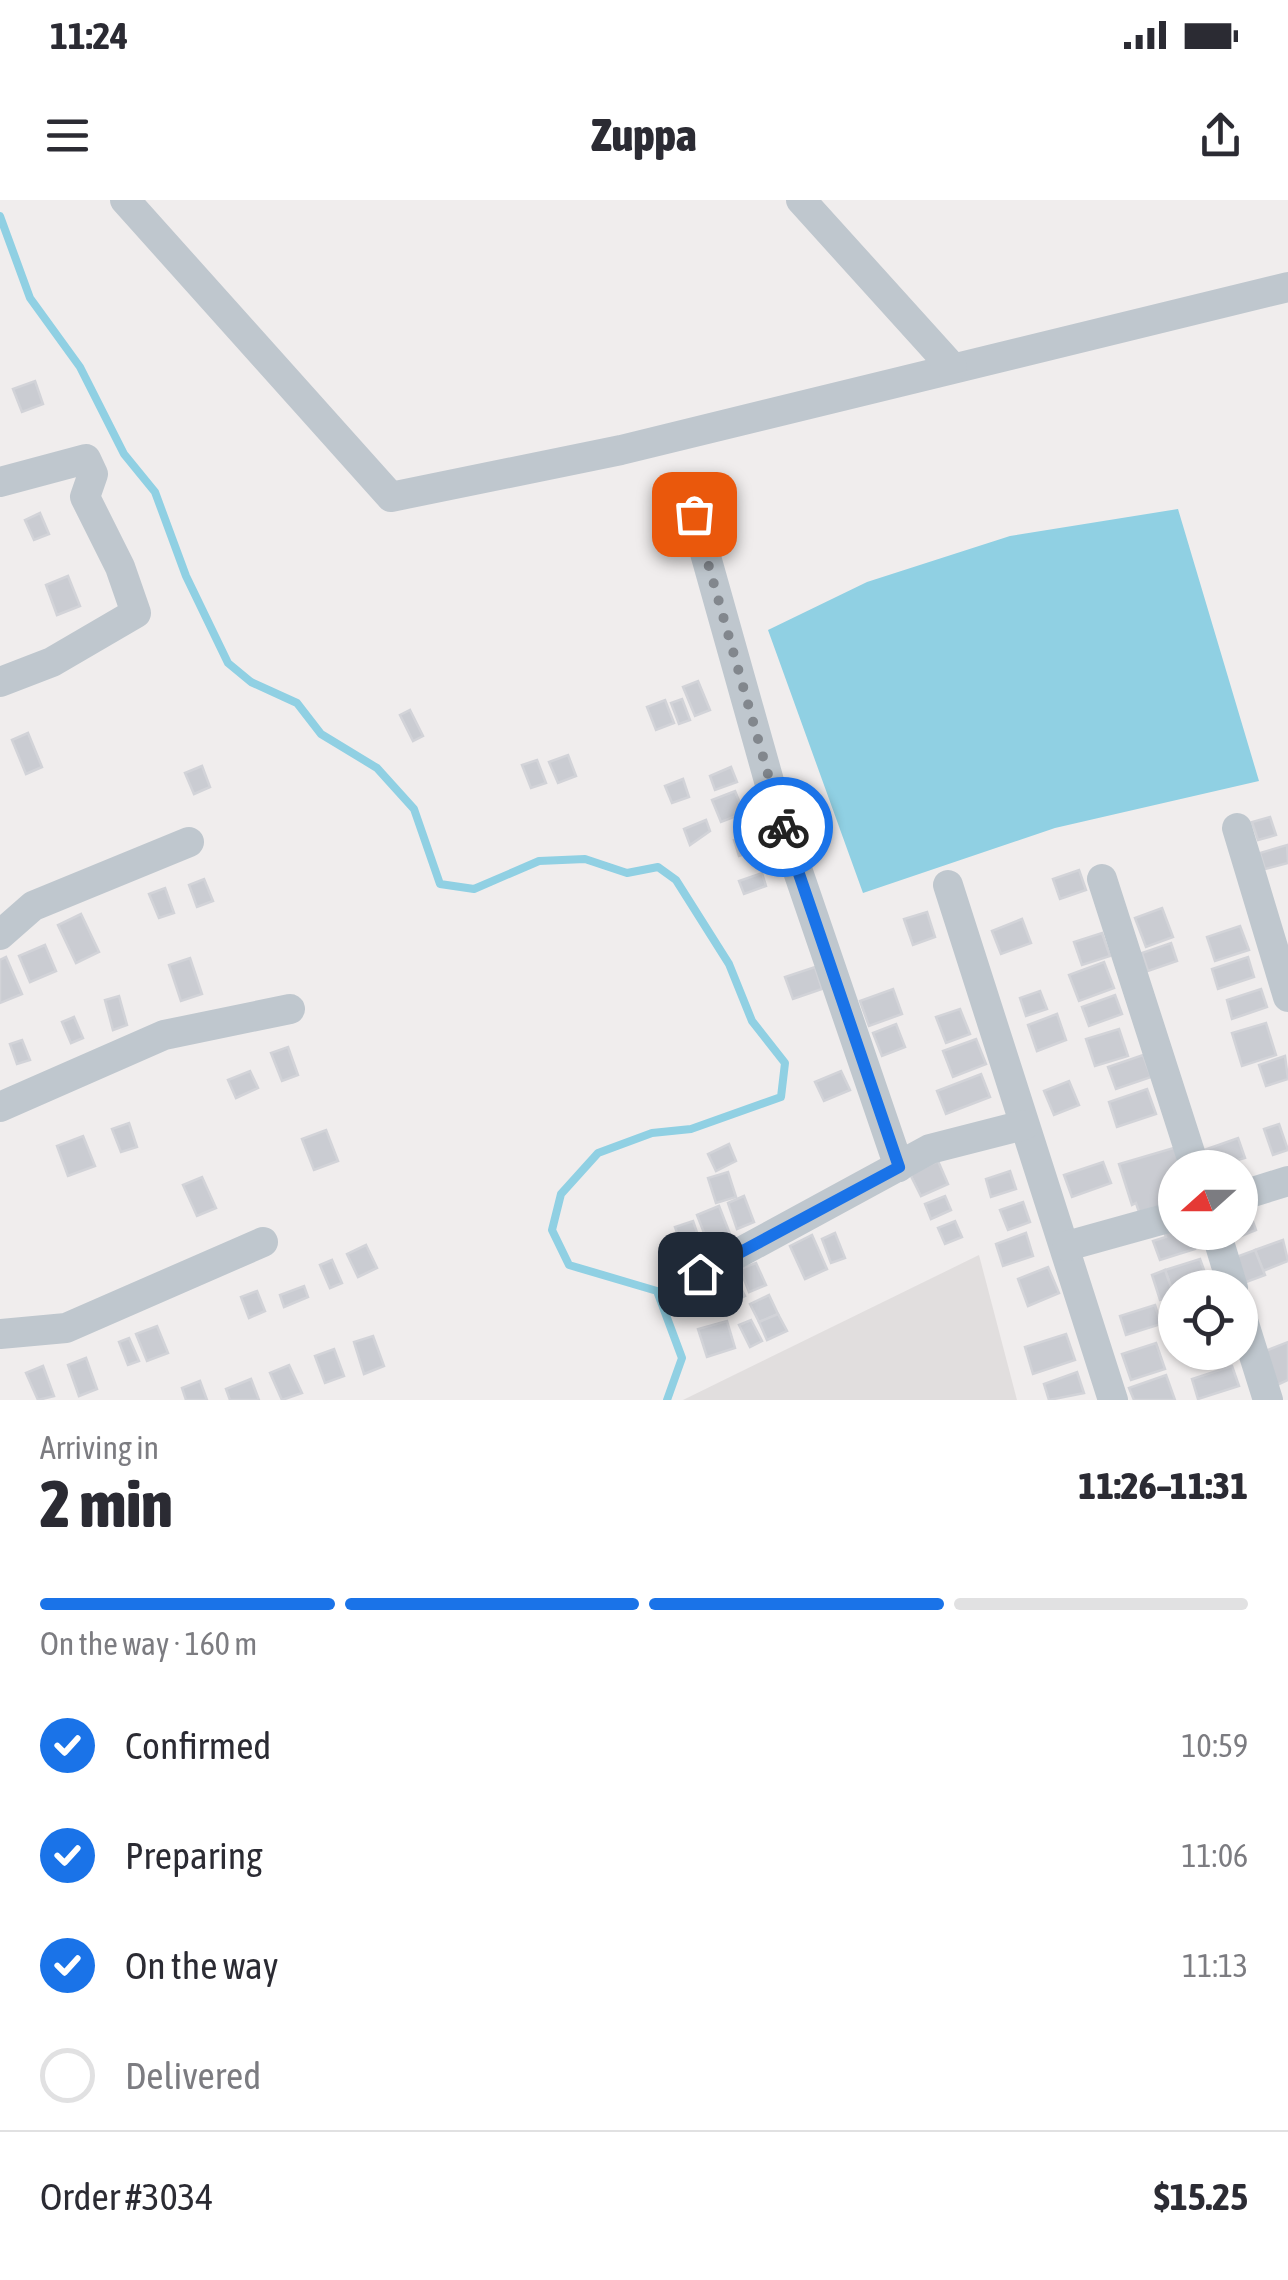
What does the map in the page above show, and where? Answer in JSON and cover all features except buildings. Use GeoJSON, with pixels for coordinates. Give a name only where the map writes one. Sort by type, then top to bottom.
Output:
{"type":"FeatureCollection","features":[{"type":"Feature","properties":{"kind":"street"},"geometry":{"type":"LineString","coordinates":[[125,200],[392,498],[621,450],[1288,287]]}},
{"type":"Feature","properties":{"kind":"street"},"geometry":{"type":"LineString","coordinates":[[802,200],[952,367]]}},
{"type":"Feature","properties":{"kind":"street"},"geometry":{"type":"LineString","coordinates":[[0,482],[86,460],[93,474],[85,497],[120,567],[136,613],[52,662],[0,682]]}},
{"type":"Feature","properties":{"kind":"street"},"geometry":{"type":"LineString","coordinates":[[694,514],[778,813],[899,1167]]}},
{"type":"Feature","properties":{"kind":"street"},"geometry":{"type":"LineString","coordinates":[[1236,828],[1288,997]]}},
{"type":"Feature","properties":{"kind":"street"},"geometry":{"type":"LineString","coordinates":[[0,935],[33,906],[189,842]]}},
{"type":"Feature","properties":{"kind":"street"},"geometry":{"type":"LineString","coordinates":[[1102,879],[1189,1150]]}},
{"type":"Feature","properties":{"kind":"street"},"geometry":{"type":"LineString","coordinates":[[948,885],[1024,1124],[1068,1246],[1114,1400]]}},
{"type":"Feature","properties":{"kind":"street"},"geometry":{"type":"LineString","coordinates":[[0,1106],[164,1035],[290,1009]]}},
{"type":"Feature","properties":{"kind":"street"},"geometry":{"type":"LineString","coordinates":[[700,1274],[930,1149],[1024,1124]]}},
{"type":"Feature","properties":{"kind":"street"},"geometry":{"type":"LineString","coordinates":[[1258,1190],[1288,1181]]}},
{"type":"Feature","properties":{"kind":"street"},"geometry":{"type":"LineString","coordinates":[[1068,1246],[1158,1221]]}},
{"type":"Feature","properties":{"kind":"street"},"geometry":{"type":"LineString","coordinates":[[0,1334],[66,1328],[263,1242]]}},
{"type":"Feature","properties":{"kind":"street"},"geometry":{"type":"LineString","coordinates":[[1258,1368],[1268,1400]]}},
{"type":"Feature","properties":{"kind":"shaded area"},"geometry":{"type":"Polygon","coordinates":[[[979,1255],[1017,1400],[683,1400],[979,1255]]]}},
{"type":"Feature","properties":{"kind":"water"},"geometry":{"type":"Polygon","coordinates":[[[1178,509],[1259,781],[1055,828],[863,893],[768,630],[867,582],[1010,536],[1178,509]]]}},
{"type":"Feature","properties":{"kind":"waterway"},"geometry":{"type":"LineString","coordinates":[[0,216],[30,298],[80,367],[124,454],[155,492],[186,576],[228,663],[251,682],[297,703],[321,734],[377,768],[414,809],[440,884],[474,889],[539,861],[585,859],[627,873],[658,867],[676,880],[729,964],[752,1021],[785,1063],[781,1097],[691,1129],[652,1133],[598,1153],[561,1194],[552,1230],[569,1265],[657,1291],[682,1358],[667,1400]]}},
{"type":"Feature","properties":{"kind":"way so far"},"geometry":{"type":"LineString","coordinates":[[694,514],[783,827]]}},
{"type":"Feature","properties":{"kind":"route"},"geometry":{"type":"LineString","coordinates":[[700,1274],[899,1167],[783,827]]}}]}
